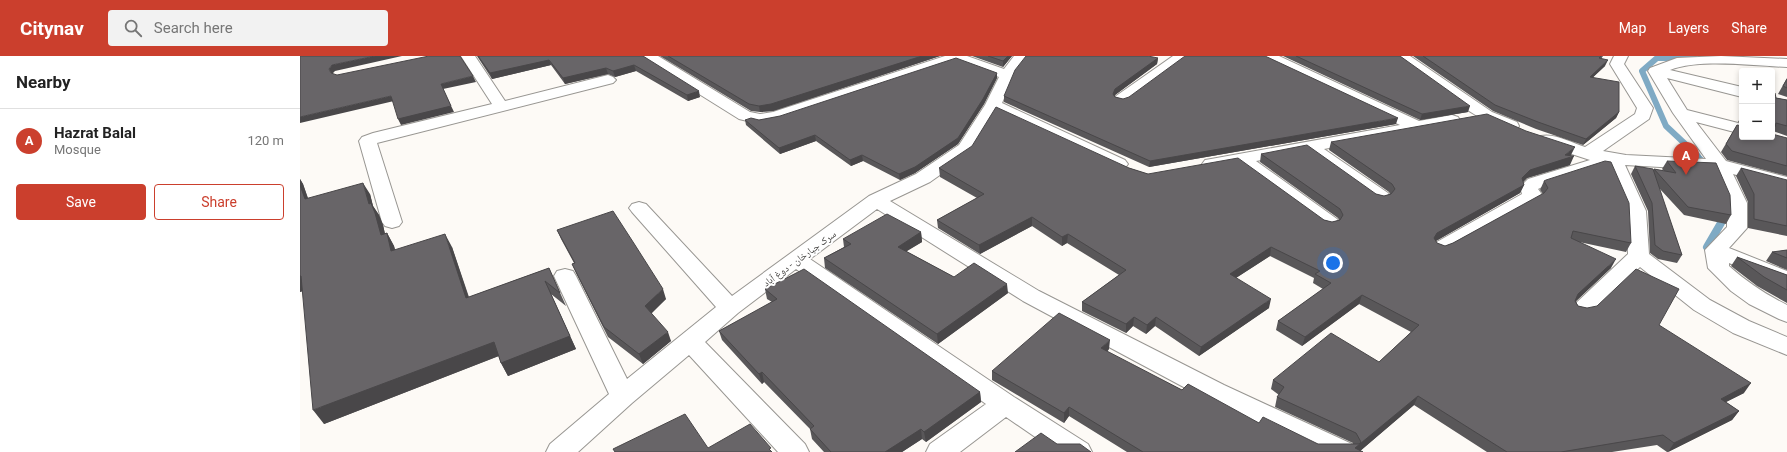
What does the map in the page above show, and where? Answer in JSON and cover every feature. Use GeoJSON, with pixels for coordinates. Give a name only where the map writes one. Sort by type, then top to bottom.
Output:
{"type":"FeatureCollection","features":[{"type":"Feature","properties":{"kind":"street"},"geometry":{"type":"LineString","coordinates":[[468,56],[501,106]]}},
{"type":"Feature","properties":{"kind":"street"},"geometry":{"type":"LineString","coordinates":[[648,56],[745,116],[760,120],[775,117],[955,57],[1007,75]]}},
{"type":"Feature","properties":{"kind":"street","name":"سرک جبارخان - دوغ آباد"},"geometry":{"type":"LineString","coordinates":[[560,452],[623,396],[730,308],[876,200],[923,178],[965,149],[993,105],[1007,75],[1021,56]]}},
{"type":"Feature","properties":{"kind":"street"},"geometry":{"type":"LineString","coordinates":[[1122,99],[1182,56]]}},
{"type":"Feature","properties":{"kind":"street"},"geometry":{"type":"LineString","coordinates":[[1267,56],[1416,126]]}},
{"type":"Feature","properties":{"kind":"street"},"geometry":{"type":"LineString","coordinates":[[1400,56],[1486,115],[1526,132],[1587,154],[1613,158],[1720,165],[1787,183]]}},
{"type":"Feature","properties":{"kind":"street"},"geometry":{"type":"LineString","coordinates":[[1587,154],[1642,116],[1645,108],[1618,64],[1621,56]]}},
{"type":"Feature","properties":{"kind":"street"},"geometry":{"type":"LineString","coordinates":[[1655,71],[1677,62],[1712,60],[1787,63]]}},
{"type":"Feature","properties":{"kind":"street"},"geometry":{"type":"LineString","coordinates":[[1655,71],[1739,91]]}},
{"type":"Feature","properties":{"kind":"street"},"geometry":{"type":"LineString","coordinates":[[1655,71],[1681,113],[1720,165],[1737,203],[1738,228],[1715,250]]}},
{"type":"Feature","properties":{"kind":"street"},"geometry":{"type":"LineString","coordinates":[[392,222],[368,141],[608,80]]}},
{"type":"Feature","properties":{"kind":"street"},"geometry":{"type":"LineString","coordinates":[[993,105],[1135,171]]}},
{"type":"Feature","properties":{"kind":"street"},"geometry":{"type":"LineString","coordinates":[[1681,113],[1739,128]]}},
{"type":"Feature","properties":{"kind":"street"},"geometry":{"type":"LineString","coordinates":[[1195,167],[1416,126],[1486,115]]}},
{"type":"Feature","properties":{"kind":"street"},"geometry":{"type":"LineString","coordinates":[[1309,146],[1382,197]]}},
{"type":"Feature","properties":{"kind":"street"},"geometry":{"type":"LineString","coordinates":[[1442,247],[1533,196],[1529,190],[1529,187],[1535,183],[1613,158]]}},
{"type":"Feature","properties":{"kind":"street"},"geometry":{"type":"LineString","coordinates":[[1613,158],[1636,211],[1639,256],[1702,305],[1741,327],[1787,347]]}},
{"type":"Feature","properties":{"kind":"street"},"geometry":{"type":"LineString","coordinates":[[1242,159],[1330,223]]}},
{"type":"Feature","properties":{"kind":"street"},"geometry":{"type":"LineString","coordinates":[[876,200],[1031,296],[1215,392],[1342,452]]}},
{"type":"Feature","properties":{"kind":"street"},"geometry":{"type":"LineString","coordinates":[[639,208],[730,308]]}},
{"type":"Feature","properties":{"kind":"street"},"geometry":{"type":"LineString","coordinates":[[1715,250],[1787,280]]}},
{"type":"Feature","properties":{"kind":"street"},"geometry":{"type":"LineString","coordinates":[[1715,250],[1719,268],[1738,286],[1757,299],[1787,314]]}},
{"type":"Feature","properties":{"kind":"street"},"geometry":{"type":"LineString","coordinates":[[1583,309],[1639,256]]}},
{"type":"Feature","properties":{"kind":"street"},"geometry":{"type":"LineString","coordinates":[[796,259],[1005,404],[1078,452]]}},
{"type":"Feature","properties":{"kind":"street"},"geometry":{"type":"LineString","coordinates":[[565,276],[623,396]]}},
{"type":"Feature","properties":{"kind":"street"},"geometry":{"type":"LineString","coordinates":[[690,340],[795,452]]}},
{"type":"Feature","properties":{"kind":"street"},"geometry":{"type":"LineString","coordinates":[[940,452],[1005,404]]}},
{"type":"Feature","properties":{"kind":"building"},"geometry":{"type":"Polygon","coordinates":[[[300,56],[375,56],[332,65],[329,69],[331,73],[337,75],[429,56],[460,56],[473,76],[441,84],[451,106],[398,119],[391,96],[300,117],[300,56]]]}},
{"type":"Feature","properties":{"kind":"building"},"geometry":{"type":"Polygon","coordinates":[[[478,56],[643,56],[699,91],[687,95],[634,65],[613,71],[606,68],[563,78],[549,60],[490,73],[478,56]]]}},
{"type":"Feature","properties":{"kind":"building"},"geometry":{"type":"Polygon","coordinates":[[[668,56],[922,56],[771,104],[759,106],[749,104],[668,56]]]}},
{"type":"Feature","properties":{"kind":"building"},"geometry":{"type":"Polygon","coordinates":[[[988,56],[1008,56],[1003,61],[988,56]]]}},
{"type":"Feature","properties":{"kind":"building"},"geometry":{"type":"Polygon","coordinates":[[[1026,56],[1148,56],[1158,58],[1115,89],[1113,94],[1115,97],[1123,99],[1129,97],[1185,56],[1265,56],[1398,118],[1150,161],[1004,96],[1015,70],[1026,56]]]}},
{"type":"Feature","properties":{"kind":"building"},"geometry":{"type":"Polygon","coordinates":[[[1296,56],[1400,56],[1470,106],[1422,114],[1296,56]]]}},
{"type":"Feature","properties":{"kind":"building"},"geometry":{"type":"Polygon","coordinates":[[[1423,56],[1601,56],[1599,58],[1608,60],[1590,77],[1619,82],[1619,112],[1586,139],[1495,105],[1423,56]]]}},
{"type":"Feature","properties":{"kind":"building"},"geometry":{"type":"Polygon","coordinates":[[[956,58],[997,73],[983,99],[958,138],[915,167],[899,174],[862,155],[850,160],[815,135],[779,148],[745,120],[751,118],[759,120],[780,116],[956,58]]]}},
{"type":"Feature","properties":{"kind":"building"},"geometry":{"type":"Polygon","coordinates":[[[1787,79],[1787,88],[1783,86],[1787,79]]]}},
{"type":"Feature","properties":{"kind":"building"},"geometry":{"type":"Polygon","coordinates":[[[1775,93],[1776,98],[1787,100],[1787,126],[1776,123],[1775,127],[1775,93]]]}},
{"type":"Feature","properties":{"kind":"building"},"geometry":{"type":"Polygon","coordinates":[[[996,107],[1129,168],[1148,174],[1238,158],[1324,220],[1332,222],[1340,220],[1343,215],[1340,209],[1261,154],[1307,145],[1376,194],[1384,196],[1391,194],[1395,189],[1392,184],[1331,142],[1487,114],[1526,131],[1575,147],[1565,155],[1574,156],[1530,170],[1522,178],[1524,185],[1437,233],[1434,238],[1437,243],[1445,246],[1453,243],[1544,193],[1548,188],[1544,181],[1546,180],[1605,161],[1611,162],[1629,203],[1631,243],[1573,231],[1571,238],[1616,259],[1578,294],[1575,301],[1578,306],[1587,308],[1597,306],[1636,269],[1679,289],[1659,325],[1751,383],[1721,399],[1739,411],[1674,443],[1663,435],[1561,452],[1507,452],[1418,396],[1355,448],[1363,452],[1143,452],[1069,407],[1064,413],[992,371],[1059,313],[1110,340],[1101,348],[1182,390],[1188,384],[1259,423],[1263,417],[1318,444],[1359,444],[1361,442],[1356,433],[1277,397],[1284,387],[1273,380],[1331,333],[1379,362],[1419,325],[1362,295],[1305,337],[1278,321],[1331,283],[1315,274],[1320,271],[1271,247],[1230,274],[1271,299],[1201,347],[1156,317],[1147,325],[1134,317],[1126,324],[1082,302],[1126,270],[1068,234],[1062,237],[1032,217],[979,245],[937,220],[984,194],[939,168],[972,146],[996,107]]]}},
{"type":"Feature","properties":{"kind":"building"},"geometry":{"type":"Polygon","coordinates":[[[1737,125],[1739,125],[1739,140],[1775,140],[1775,135],[1787,138],[1787,166],[1732,151],[1726,144],[1737,125]]]}},
{"type":"Feature","properties":{"kind":"building"},"geometry":{"type":"Polygon","coordinates":[[[1667,161],[1716,163],[1730,195],[1731,215],[1688,207],[1654,169],[1676,173],[1667,161]]]}},
{"type":"Feature","properties":{"kind":"building"},"geometry":{"type":"Polygon","coordinates":[[[1635,166],[1653,169],[1682,255],[1663,251],[1655,245],[1652,203],[1635,166]]]}},
{"type":"Feature","properties":{"kind":"building"},"geometry":{"type":"Polygon","coordinates":[[[1741,168],[1787,180],[1787,226],[1754,219],[1754,194],[1741,168]]]}},
{"type":"Feature","properties":{"kind":"building"},"geometry":{"type":"Polygon","coordinates":[[[363,183],[369,204],[371,203],[375,213],[381,235],[387,233],[391,251],[445,234],[466,298],[549,268],[560,293],[545,281],[570,336],[501,363],[494,342],[313,410],[300,276],[300,185],[305,199],[363,183]]]}},
{"type":"Feature","properties":{"kind":"building"},"geometry":{"type":"Polygon","coordinates":[[[613,211],[663,289],[645,306],[668,332],[639,354],[604,327],[572,264],[575,263],[557,230],[613,211]]]}},
{"type":"Feature","properties":{"kind":"building"},"geometry":{"type":"Polygon","coordinates":[[[887,214],[921,232],[898,247],[954,277],[974,263],[1007,284],[937,334],[824,258],[851,244],[843,239],[887,214]]]}},
{"type":"Feature","properties":{"kind":"building"},"geometry":{"type":"Polygon","coordinates":[[[1787,250],[1787,258],[1772,252],[1787,250]]]}},
{"type":"Feature","properties":{"kind":"building"},"geometry":{"type":"Polygon","coordinates":[[[1737,257],[1787,275],[1787,290],[1764,277],[1737,257]]]}},
{"type":"Feature","properties":{"kind":"building"},"geometry":{"type":"Polygon","coordinates":[[[804,269],[980,392],[924,432],[921,429],[885,452],[831,452],[810,429],[814,426],[762,372],[759,374],[719,331],[777,299],[765,289],[804,269]]]}},
{"type":"Feature","properties":{"kind":"building"},"geometry":{"type":"Polygon","coordinates":[[[685,414],[708,448],[750,424],[771,448],[769,449],[772,452],[615,452],[613,449],[685,414]]]}},
{"type":"Feature","properties":{"kind":"building"},"geometry":{"type":"Polygon","coordinates":[[[1041,433],[1057,444],[1080,444],[1091,452],[1015,452],[1041,433]]]}},
{"type":"Feature","properties":{"kind":"waterway"},"geometry":{"type":"LineString","coordinates":[[1694,58],[1657,58],[1642,71],[1666,126],[1697,155],[1701,161]]}},
{"type":"Feature","properties":{"kind":"waterway"},"geometry":{"type":"LineString","coordinates":[[1700,160],[1705,167]]}},
{"type":"Feature","properties":{"kind":"waterway"},"geometry":{"type":"LineString","coordinates":[[1707,247],[1721,223],[1723,212]]}},
{"type":"Feature","properties":{"kind":"place","name":"Hazrat Balal"},"geometry":{"type":"Point","coordinates":[1686,175]}}]}
